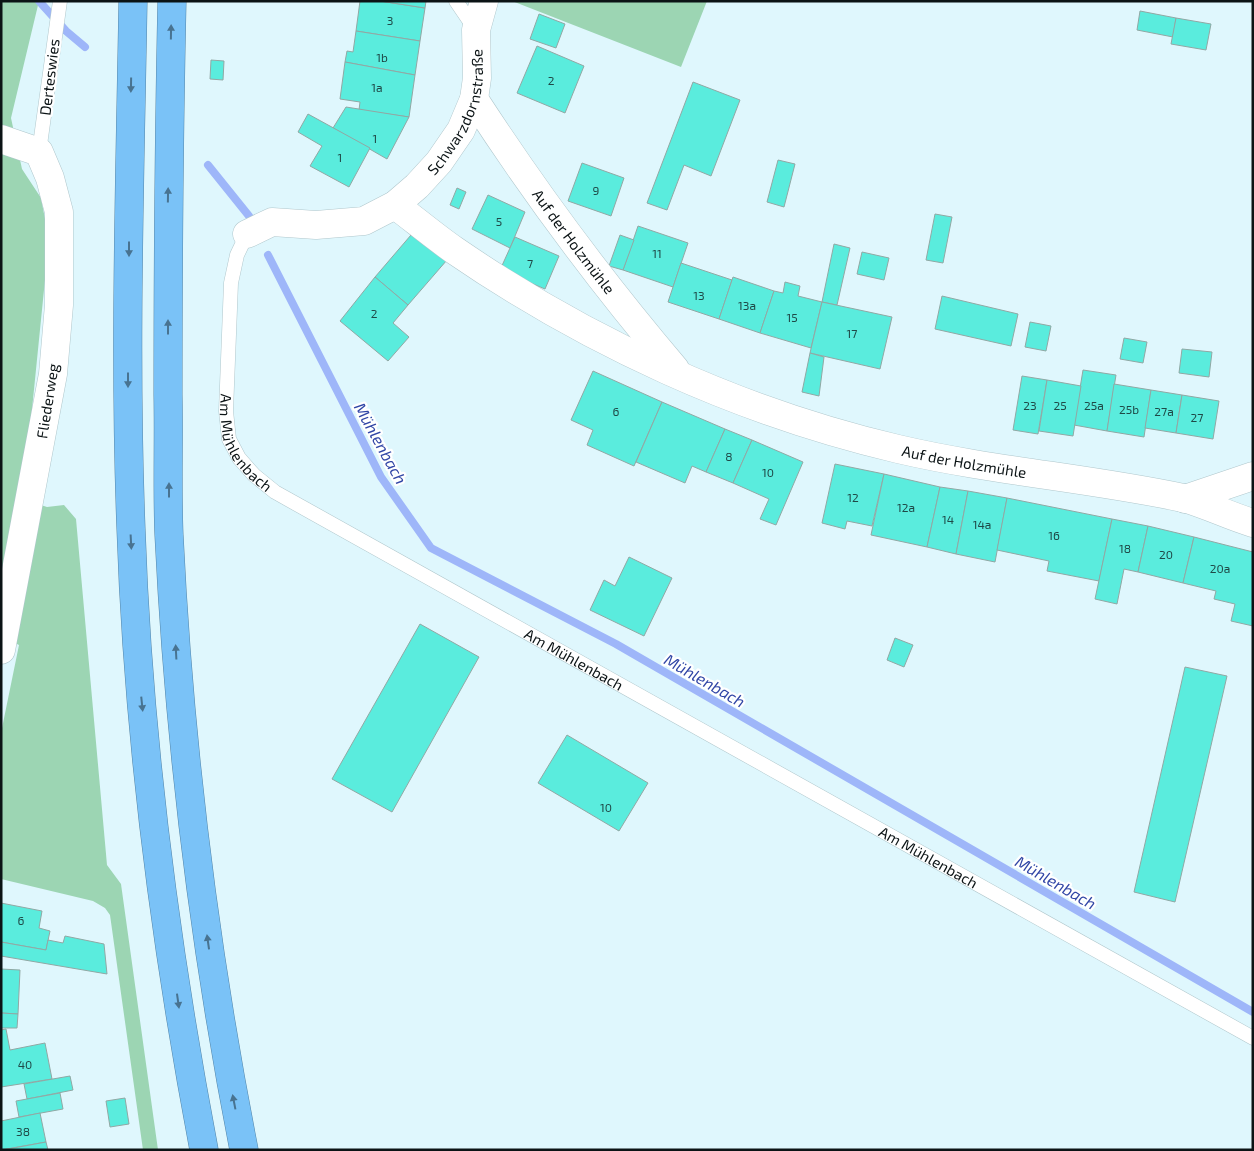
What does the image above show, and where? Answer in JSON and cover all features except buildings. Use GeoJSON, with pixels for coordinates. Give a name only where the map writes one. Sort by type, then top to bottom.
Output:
{"type":"FeatureCollection","features":[{"type":"Feature","properties":{"kind":"highway"},"geometry":{"type":"LineString","coordinates":[[133,1],[128,392],[131,529],[138,660],[161,884],[188,1064],[204,1150]]}},
{"type":"Feature","properties":{"kind":"highway"},"geometry":{"type":"LineString","coordinates":[[172,1],[167,243],[169,522],[177,664],[200,888],[225,1055],[244,1150]]}},
{"type":"Feature","properties":{"kind":"street","name":"Schwarzdornstraße"},"geometry":{"type":"LineString","coordinates":[[395,205],[439,162],[461,130],[474,99],[477,78],[476,30],[484,1]]}},
{"type":"Feature","properties":{"kind":"street","name":"Auf der Holzmühle"},"geometry":{"type":"LineString","coordinates":[[474,99],[546,206],[621,305],[682,378]]}},
{"type":"Feature","properties":{"kind":"street"},"geometry":{"type":"LineString","coordinates":[[1,139],[39,152]]}},
{"type":"Feature","properties":{"kind":"street","name":"Fliederweg"},"geometry":{"type":"LineString","coordinates":[[1,650],[53,374],[58,315],[59,212],[50,178],[39,152]]}},
{"type":"Feature","properties":{"kind":"street","name":"Auf der Holzmühle"},"geometry":{"type":"LineString","coordinates":[[395,205],[453,249],[524,295],[596,335],[682,378],[746,403],[820,428],[898,449],[970,464],[1112,485],[1186,499],[1253,524]]}},
{"type":"Feature","properties":{"kind":"street","name":"Am Mühlenbach"},"geometry":{"type":"LineString","coordinates":[[247,234],[272,222],[316,225],[364,221],[395,205]]}},
{"type":"Feature","properties":{"kind":"street"},"geometry":{"type":"LineString","coordinates":[[1186,499],[1253,476]]}},
{"type":"Feature","properties":{"kind":"lane"},"geometry":{"type":"LineString","coordinates":[[456,1],[476,30]]}},
{"type":"Feature","properties":{"kind":"lane","name":"Derteswies"},"geometry":{"type":"LineString","coordinates":[[39,152],[59,5]]}},
{"type":"Feature","properties":{"kind":"lane","name":"Am Mühlenbach"},"geometry":{"type":"LineString","coordinates":[[247,234],[237,255],[231,283],[226,410],[229,439],[238,458],[254,475],[276,492],[1253,1038]]}},
{"type":"Feature","properties":{"kind":"green space"},"geometry":{"type":"Polygon","coordinates":[[[1,1],[39,1],[11,118],[22,169],[41,198],[49,240],[23,499],[47,507],[64,505],[76,519],[107,865],[121,884],[158,1150],[143,1150],[110,915],[105,908],[93,901],[1,879],[1,733],[19,645],[1,636],[1,1]]]}},
{"type":"Feature","properties":{"kind":"green space"},"geometry":{"type":"Polygon","coordinates":[[[512,1],[707,1],[681,67],[512,1]]]}},
{"type":"Feature","properties":{"kind":"waterway","name":"Mühlenbach"},"geometry":{"type":"LineString","coordinates":[[39,1],[66,31],[85,47]]}},
{"type":"Feature","properties":{"kind":"waterway","name":"Mühlenbach"},"geometry":{"type":"LineString","coordinates":[[208,165],[249,216]]}},
{"type":"Feature","properties":{"kind":"waterway","name":"Mühlenbach"},"geometry":{"type":"LineString","coordinates":[[268,255],[381,477],[431,548],[616,644],[1253,1012]]}}]}
